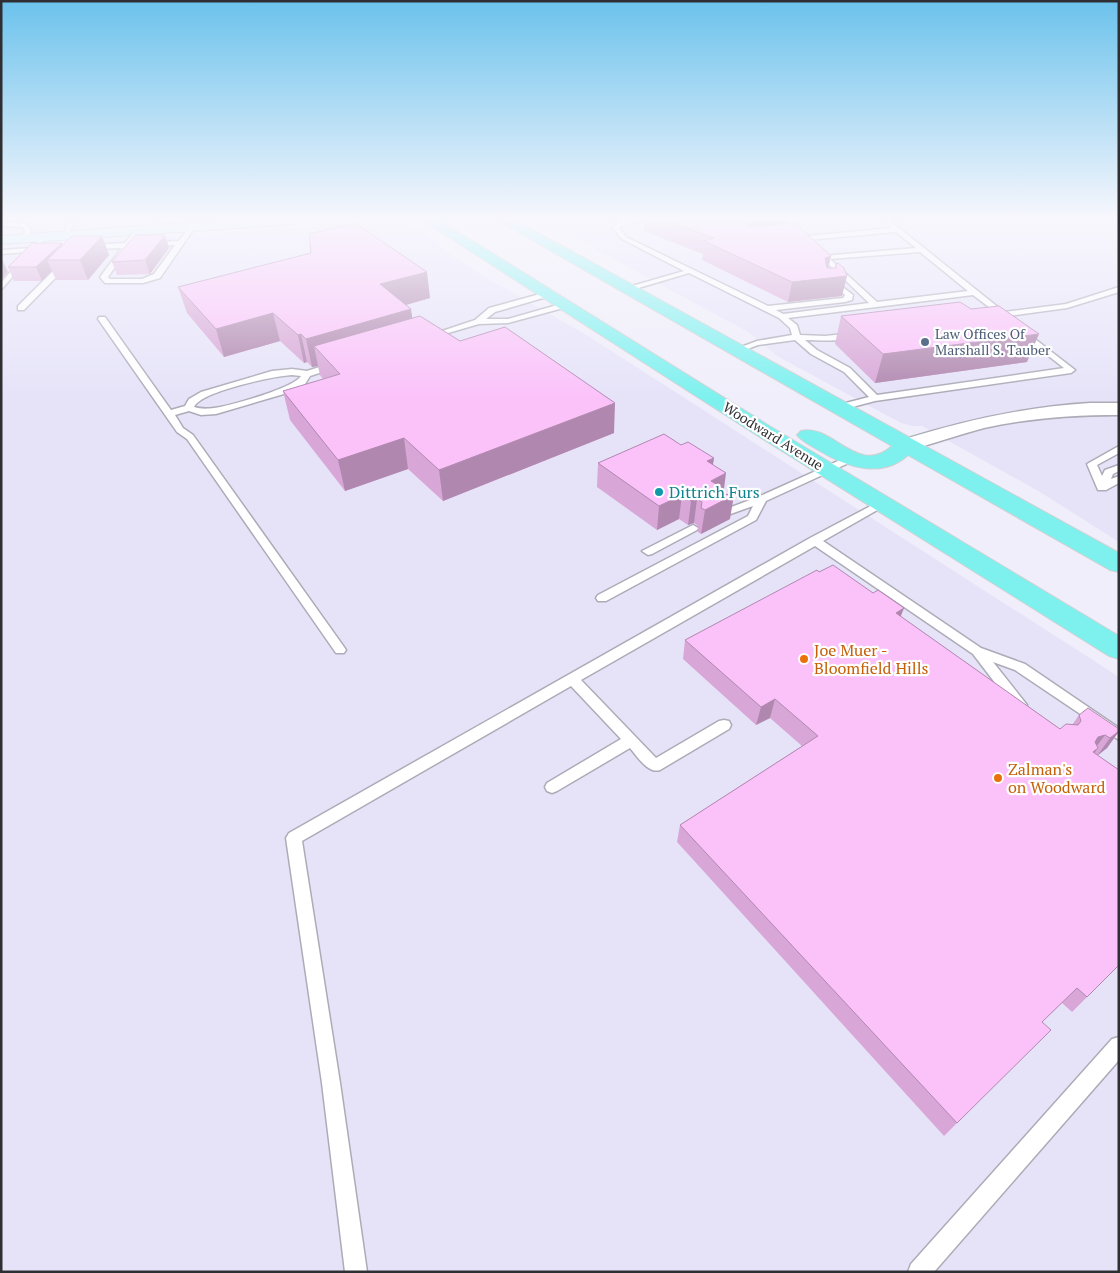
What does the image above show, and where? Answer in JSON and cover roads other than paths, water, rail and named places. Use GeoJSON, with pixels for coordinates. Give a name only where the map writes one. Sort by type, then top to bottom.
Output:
{"type":"FeatureCollection","features":[{"type":"Feature","properties":{"kind":"main road","name":"Woodward Avenue"},"geometry":{"type":"LineString","coordinates":[[523,279],[1119,649]]}},
{"type":"Feature","properties":{"kind":"main road"},"geometry":{"type":"LineString","coordinates":[[549,279],[715,379]]}},
{"type":"Feature","properties":{"kind":"main road"},"geometry":{"type":"LineString","coordinates":[[609,279],[1119,564]]}},
{"type":"Feature","properties":{"kind":"main road"},"geometry":{"type":"LineString","coordinates":[[791,425],[849,459],[867,462],[890,459],[906,445]]}},
{"type":"Feature","properties":{"kind":"street"},"geometry":{"type":"LineString","coordinates":[[906,445],[984,421],[1023,414],[1075,409],[1119,409]]}},
{"type":"Feature","properties":{"kind":"lane"},"geometry":{"type":"LineString","coordinates":[[21,308],[50,279]]}},
{"type":"Feature","properties":{"kind":"lane"},"geometry":{"type":"LineString","coordinates":[[106,279],[108,281],[147,279]]}},
{"type":"Feature","properties":{"kind":"lane"},"geometry":{"type":"LineString","coordinates":[[628,290],[663,279]]}},
{"type":"Feature","properties":{"kind":"lane"},"geometry":{"type":"LineString","coordinates":[[707,279],[782,316],[794,327],[797,337],[814,352],[847,370],[875,398]]}},
{"type":"Feature","properties":{"kind":"lane"},"geometry":{"type":"LineString","coordinates":[[847,279],[875,305]]}},
{"type":"Feature","properties":{"kind":"lane"},"geometry":{"type":"LineString","coordinates":[[958,279],[1010,321]]}},
{"type":"Feature","properties":{"kind":"lane"},"geometry":{"type":"LineString","coordinates":[[988,317],[1067,306],[1119,289]]}},
{"type":"Feature","properties":{"kind":"lane"},"geometry":{"type":"LineString","coordinates":[[766,308],[849,298],[849,295],[844,290]]}},
{"type":"Feature","properties":{"kind":"lane"},"geometry":{"type":"LineString","coordinates":[[834,291],[838,298],[835,301]]}},
{"type":"Feature","properties":{"kind":"lane"},"geometry":{"type":"LineString","coordinates":[[782,316],[974,292]]}},
{"type":"Feature","properties":{"kind":"lane"},"geometry":{"type":"LineString","coordinates":[[478,322],[492,310],[555,300]]}},
{"type":"Feature","properties":{"kind":"lane"},"geometry":{"type":"LineString","coordinates":[[421,340],[478,322],[508,321],[555,300]]}},
{"type":"Feature","properties":{"kind":"lane"},"geometry":{"type":"LineString","coordinates":[[102,319],[180,430],[190,437],[340,650]]}},
{"type":"Feature","properties":{"kind":"lane"},"geometry":{"type":"LineString","coordinates":[[841,408],[875,398],[1071,370],[1018,327]]}},
{"type":"Feature","properties":{"kind":"lane"},"geometry":{"type":"LineString","coordinates":[[736,350],[757,342],[797,337],[826,338],[864,333]]}},
{"type":"Feature","properties":{"kind":"lane"},"geometry":{"type":"LineString","coordinates":[[189,408],[192,400],[204,394],[276,373],[292,372],[307,374],[345,362]]}},
{"type":"Feature","properties":{"kind":"lane"},"geometry":{"type":"LineString","coordinates":[[169,414],[189,408],[201,412],[216,412],[291,389],[302,382],[307,374]]}},
{"type":"Feature","properties":{"kind":"lane"},"geometry":{"type":"LineString","coordinates":[[1102,488],[1092,464],[1119,449]]}},
{"type":"Feature","properties":{"kind":"lane"},"geometry":{"type":"LineString","coordinates":[[722,514],[732,508],[762,500],[826,468],[849,459]]}},
{"type":"Feature","properties":{"kind":"lane"},"geometry":{"type":"LineString","coordinates":[[1102,488],[1109,472],[1117,468]]}},
{"type":"Feature","properties":{"kind":"lane"},"geometry":{"type":"LineString","coordinates":[[1102,488],[1119,479]]}},
{"type":"Feature","properties":{"kind":"lane"},"geometry":{"type":"LineString","coordinates":[[1102,488],[1119,486]]}},
{"type":"Feature","properties":{"kind":"lane"},"geometry":{"type":"LineString","coordinates":[[602,598],[752,518],[762,500]]}},
{"type":"Feature","properties":{"kind":"lane"},"geometry":{"type":"LineString","coordinates":[[356,1272],[331,1083],[294,838],[573,680],[814,540],[882,503]]}},
{"type":"Feature","properties":{"kind":"lane"},"geometry":{"type":"LineString","coordinates":[[648,550],[693,528]]}},
{"type":"Feature","properties":{"kind":"lane"},"geometry":{"type":"LineString","coordinates":[[814,540],[977,652],[1020,667],[1119,735]]}},
{"type":"Feature","properties":{"kind":"lane"},"geometry":{"type":"LineString","coordinates":[[977,652],[1027,712]]}},
{"type":"Feature","properties":{"kind":"lane"},"geometry":{"type":"LineString","coordinates":[[573,680],[655,766],[724,725]]}},
{"type":"Feature","properties":{"kind":"lane"},"geometry":{"type":"LineString","coordinates":[[552,787],[631,740]]}},
{"type":"Feature","properties":{"kind":"lane"},"geometry":{"type":"LineString","coordinates":[[919,1272],[1119,1046]]}},
{"type":"Feature","properties":{"kind":"place","name":"Law Offices Of Marshall S. Tauber"},"geometry":{"type":"Point","coordinates":[925,342]}},
{"type":"Feature","properties":{"kind":"place","name":"Dittrich Furs"},"geometry":{"type":"Point","coordinates":[659,492]}},
{"type":"Feature","properties":{"kind":"place","name":"Joe Muer - Bloomfield Hills"},"geometry":{"type":"Point","coordinates":[804,659]}},
{"type":"Feature","properties":{"kind":"place","name":"Zalman's on Woodward"},"geometry":{"type":"Point","coordinates":[998,778]}}]}
